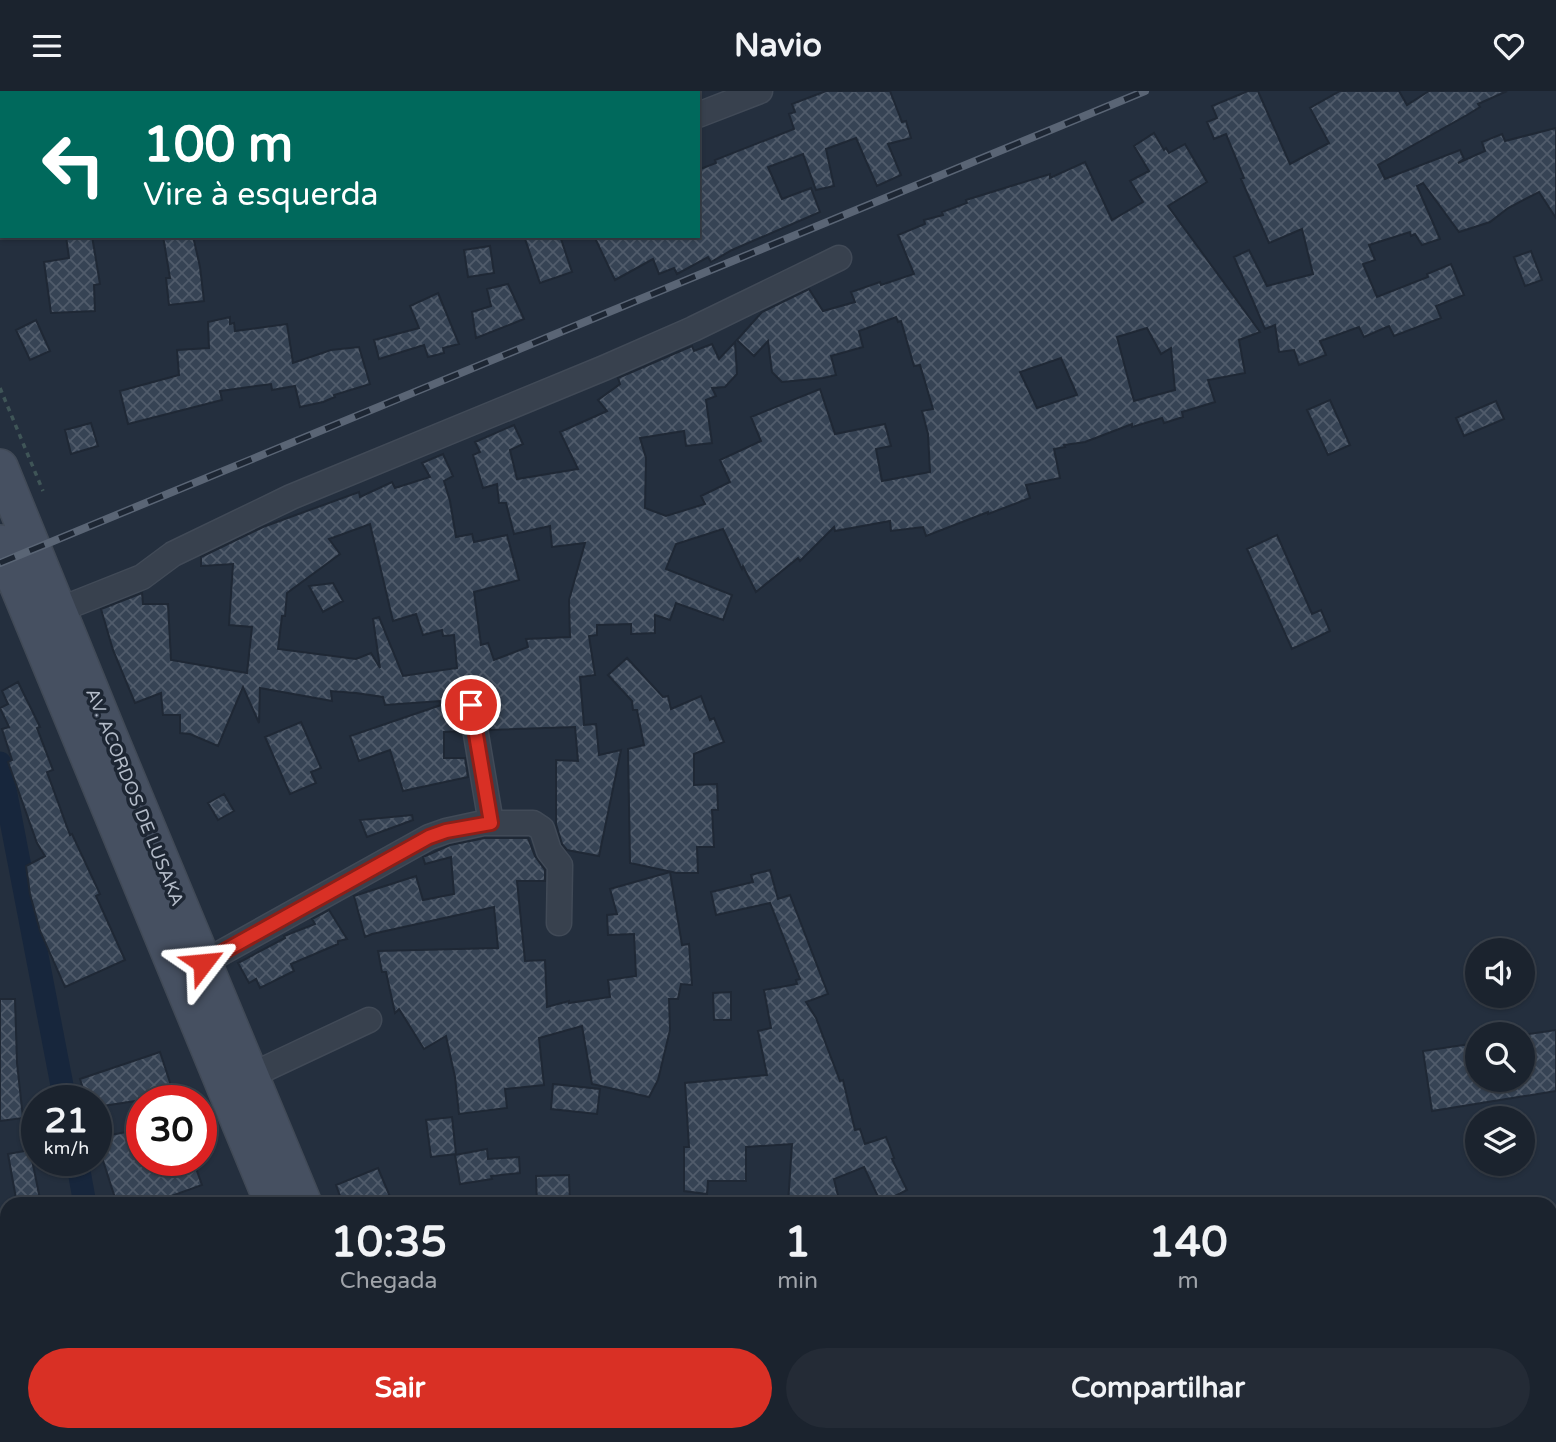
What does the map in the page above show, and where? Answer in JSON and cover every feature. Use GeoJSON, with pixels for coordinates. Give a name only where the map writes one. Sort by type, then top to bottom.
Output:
{"type":"FeatureCollection","features":[{"type":"Feature","properties":{"kind":"main road","name":"AV. ACORDOS DE LUSAKA"},"geometry":{"type":"LineString","coordinates":[[0,467],[60,610],[108,736],[301,1197]]}},
{"type":"Feature","properties":{"kind":"main road","name":"AV. ACORDOS DE LUSAKA"},"geometry":{"type":"LineString","coordinates":[[0,543],[9,591],[270,1197]]}},
{"type":"Feature","properties":{"kind":"street"},"geometry":{"type":"LineString","coordinates":[[700,114],[760,91]]}},
{"type":"Feature","properties":{"kind":"street"},"geometry":{"type":"LineString","coordinates":[[60,610],[142,577],[173,555],[291,497],[604,368],[693,329],[839,258]]}},
{"type":"Feature","properties":{"kind":"street"},"geometry":{"type":"LineString","coordinates":[[471,705],[491,823]]}},
{"type":"Feature","properties":{"kind":"street"},"geometry":{"type":"LineString","coordinates":[[203,963],[429,837],[446,831],[491,823],[533,823],[542,829],[549,851],[560,865],[559,923]]}},
{"type":"Feature","properties":{"kind":"street"},"geometry":{"type":"LineString","coordinates":[[250,1076],[369,1020]]}},
{"type":"Feature","properties":{"kind":"path"},"geometry":{"type":"LineString","coordinates":[[0,388],[43,491]]}},
{"type":"Feature","properties":{"kind":"building"},"geometry":{"type":"Polygon","coordinates":[[[826,91],[890,91],[902,122],[906,121],[911,138],[888,144],[901,175],[877,186],[856,138],[826,149],[834,186],[816,190],[803,154],[768,167],[782,199],[811,188],[820,212],[732,250],[711,262],[708,257],[677,274],[674,268],[659,274],[653,259],[615,280],[595,238],[700,238],[700,169],[716,163],[715,160],[794,129],[789,114],[795,112],[792,104],[826,91]]]}},
{"type":"Feature","properties":{"kind":"building"},"geometry":{"type":"Polygon","coordinates":[[[1248,91],[1258,91],[1290,164],[1329,143],[1310,108],[1340,91],[1399,91],[1407,105],[1429,91],[1507,91],[1478,104],[1480,107],[1467,115],[1378,165],[1385,179],[1460,150],[1464,159],[1458,163],[1485,151],[1482,142],[1502,134],[1505,141],[1556,128],[1556,218],[1539,192],[1508,208],[1490,222],[1459,232],[1423,183],[1417,186],[1440,239],[1422,245],[1415,234],[1411,236],[1410,232],[1369,245],[1375,260],[1363,264],[1377,297],[1428,277],[1427,274],[1451,264],[1464,295],[1436,306],[1441,318],[1394,336],[1389,326],[1364,337],[1359,327],[1320,341],[1326,355],[1299,365],[1294,350],[1279,352],[1275,325],[1265,329],[1234,257],[1249,250],[1267,286],[1313,274],[1302,229],[1269,243],[1241,179],[1244,178],[1226,134],[1214,139],[1207,122],[1217,118],[1212,106],[1248,91]]]}},
{"type":"Feature","properties":{"kind":"building"},"geometry":{"type":"Polygon","coordinates":[[[1154,133],[1164,150],[1166,148],[1169,153],[1185,144],[1207,182],[1168,206],[1260,332],[1239,340],[1245,373],[1208,380],[1215,402],[1182,412],[1183,417],[1164,423],[1162,418],[1132,427],[1132,424],[1085,442],[1054,449],[1060,478],[1026,485],[1030,498],[988,514],[926,536],[923,527],[891,531],[890,521],[835,531],[834,527],[800,561],[798,558],[756,592],[723,529],[676,544],[666,569],[732,595],[723,620],[676,603],[670,620],[655,615],[655,633],[631,634],[631,624],[597,625],[597,635],[589,636],[595,675],[580,677],[584,725],[596,724],[599,755],[621,750],[599,856],[567,850],[562,844],[556,824],[556,760],[578,761],[575,727],[490,730],[485,702],[482,695],[476,691],[462,693],[457,699],[460,731],[444,732],[444,758],[465,758],[468,777],[403,791],[390,750],[359,761],[350,736],[441,705],[440,701],[385,705],[383,697],[356,693],[331,691],[332,701],[260,688],[259,723],[243,687],[218,746],[190,734],[180,733],[180,715],[163,715],[161,693],[135,703],[113,650],[101,609],[142,593],[143,604],[168,604],[171,660],[247,673],[252,627],[229,625],[233,564],[201,566],[201,557],[263,527],[359,492],[360,497],[392,482],[395,488],[430,477],[422,463],[443,454],[453,476],[444,481],[456,537],[472,534],[474,542],[507,535],[519,580],[474,592],[481,645],[488,643],[494,660],[528,647],[526,639],[570,637],[569,600],[585,543],[552,547],[550,526],[514,534],[506,503],[499,503],[497,484],[483,488],[473,455],[480,452],[475,442],[514,425],[523,444],[510,450],[517,479],[578,469],[560,432],[607,411],[598,400],[620,384],[618,378],[692,346],[694,351],[712,344],[719,359],[735,342],[737,374],[725,387],[712,388],[716,396],[706,400],[712,443],[686,446],[684,431],[640,438],[646,458],[645,508],[666,516],[705,504],[701,496],[730,482],[720,460],[761,441],[751,417],[820,389],[835,434],[885,424],[891,446],[876,449],[882,481],[930,472],[928,434],[922,411],[933,409],[920,365],[914,366],[901,321],[898,322],[896,317],[859,331],[863,347],[831,356],[836,375],[823,378],[782,382],[772,372],[768,341],[754,356],[737,340],[762,312],[809,289],[823,311],[855,302],[851,292],[914,274],[898,235],[925,224],[924,220],[943,215],[942,212],[967,203],[966,200],[1050,174],[1050,178],[1085,162],[1112,220],[1143,202],[1130,181],[1149,171],[1134,146],[1154,133]],[[1147,328],[1117,337],[1134,401],[1175,390],[1171,348],[1161,354],[1147,328]],[[1061,358],[1020,372],[1037,408],[1077,395],[1061,358]],[[370,524],[329,539],[340,554],[287,593],[278,649],[356,659],[371,653],[380,668],[373,619],[379,617],[403,676],[457,668],[454,635],[443,636],[442,630],[423,635],[416,614],[393,621],[370,524]]]}},
{"type":"Feature","properties":{"kind":"building"},"geometry":{"type":"Polygon","coordinates":[[[66,238],[92,238],[100,284],[94,285],[95,311],[51,313],[44,262],[69,258],[66,238]]]}},
{"type":"Feature","properties":{"kind":"building"},"geometry":{"type":"Polygon","coordinates":[[[163,238],[193,238],[204,301],[169,305],[166,278],[170,278],[163,238]]]}},
{"type":"Feature","properties":{"kind":"building"},"geometry":{"type":"Polygon","coordinates":[[[525,238],[561,238],[572,272],[540,283],[525,238]]]}},
{"type":"Feature","properties":{"kind":"building"},"geometry":{"type":"Polygon","coordinates":[[[490,246],[494,273],[468,277],[464,250],[490,246]]]}},
{"type":"Feature","properties":{"kind":"building"},"geometry":{"type":"Polygon","coordinates":[[[1531,251],[1542,280],[1525,286],[1514,257],[1531,251]]]}},
{"type":"Feature","properties":{"kind":"building"},"geometry":{"type":"Polygon","coordinates":[[[508,284],[524,319],[476,338],[472,312],[491,306],[487,289],[508,284]]]}},
{"type":"Feature","properties":{"kind":"building"},"geometry":{"type":"Polygon","coordinates":[[[438,293],[459,344],[443,348],[444,353],[428,357],[424,345],[379,359],[374,340],[419,328],[410,306],[438,293]]]}},
{"type":"Feature","properties":{"kind":"building"},"geometry":{"type":"Polygon","coordinates":[[[230,317],[230,324],[234,323],[235,331],[287,324],[293,363],[331,350],[359,347],[370,384],[334,395],[335,397],[323,402],[300,407],[295,386],[272,390],[271,384],[220,391],[222,400],[128,424],[120,391],[179,375],[177,350],[209,348],[208,322],[230,317]]]}},
{"type":"Feature","properties":{"kind":"building"},"geometry":{"type":"Polygon","coordinates":[[[36,320],[50,351],[30,360],[16,330],[36,320]]]}},
{"type":"Feature","properties":{"kind":"building"},"geometry":{"type":"Polygon","coordinates":[[[1330,400],[1350,445],[1328,455],[1307,410],[1330,400]]]}},
{"type":"Feature","properties":{"kind":"building"},"geometry":{"type":"Polygon","coordinates":[[[1496,401],[1504,419],[1464,436],[1456,418],[1496,401]]]}},
{"type":"Feature","properties":{"kind":"building"},"geometry":{"type":"Polygon","coordinates":[[[91,423],[98,446],[71,454],[65,430],[91,423]]]}},
{"type":"Feature","properties":{"kind":"building"},"geometry":{"type":"Polygon","coordinates":[[[1277,535],[1312,614],[1321,610],[1330,631],[1292,649],[1247,549],[1277,535]]]}},
{"type":"Feature","properties":{"kind":"building"},"geometry":{"type":"Polygon","coordinates":[[[333,583],[343,601],[323,612],[309,586],[333,583]]]}},
{"type":"Feature","properties":{"kind":"building"},"geometry":{"type":"Polygon","coordinates":[[[627,658],[663,697],[668,696],[671,709],[701,696],[710,720],[714,718],[724,742],[694,754],[694,785],[717,784],[718,810],[712,810],[714,847],[697,847],[698,873],[677,873],[630,863],[628,749],[644,745],[637,710],[633,710],[632,701],[608,675],[627,658]]]}},
{"type":"Feature","properties":{"kind":"building"},"geometry":{"type":"Polygon","coordinates":[[[18,682],[40,727],[37,728],[53,770],[47,772],[70,835],[72,834],[100,894],[96,896],[125,960],[65,987],[40,931],[30,894],[26,866],[45,856],[37,843],[8,762],[12,760],[2,729],[9,727],[0,708],[8,704],[2,691],[18,682]]]}},
{"type":"Feature","properties":{"kind":"building"},"geometry":{"type":"Polygon","coordinates":[[[301,722],[321,768],[311,772],[316,783],[290,794],[265,737],[301,722]]]}},
{"type":"Feature","properties":{"kind":"building"},"geometry":{"type":"Polygon","coordinates":[[[224,794],[234,811],[218,820],[208,803],[224,794]]]}},
{"type":"Feature","properties":{"kind":"building"},"geometry":{"type":"Polygon","coordinates":[[[412,815],[413,820],[367,837],[360,820],[412,815]]]}},
{"type":"Feature","properties":{"kind":"building"},"geometry":{"type":"Polygon","coordinates":[[[485,838],[528,838],[535,856],[545,870],[545,881],[517,881],[525,961],[545,960],[547,1007],[569,1001],[610,997],[608,980],[636,976],[634,934],[608,935],[607,915],[617,914],[610,889],[670,872],[682,945],[689,944],[692,985],[681,984],[678,999],[669,999],[670,1030],[658,1080],[649,1097],[592,1084],[582,1026],[539,1038],[544,1085],[505,1089],[507,1108],[459,1114],[455,1077],[446,1036],[424,1049],[399,1009],[395,1013],[386,972],[382,972],[378,951],[498,948],[494,907],[365,937],[354,896],[416,876],[423,900],[454,894],[451,857],[425,864],[423,857],[450,845],[485,838]]]}},
{"type":"Feature","properties":{"kind":"building"},"geometry":{"type":"Polygon","coordinates":[[[770,870],[778,899],[790,895],[828,994],[806,1002],[816,1018],[840,1081],[843,1080],[855,1130],[860,1129],[865,1144],[886,1137],[894,1158],[892,1159],[907,1190],[893,1197],[878,1197],[864,1167],[834,1179],[838,1197],[788,1197],[792,1144],[746,1147],[746,1181],[708,1181],[707,1194],[684,1191],[684,1147],[689,1147],[685,1083],[767,1075],[758,1031],[771,1028],[764,990],[797,984],[796,980],[800,979],[770,903],[716,915],[711,892],[753,882],[751,875],[770,870]]]}},
{"type":"Feature","properties":{"kind":"building"},"geometry":{"type":"Polygon","coordinates":[[[329,910],[347,939],[291,964],[294,971],[260,988],[256,979],[249,983],[238,963],[285,938],[284,936],[315,924],[312,919],[329,910]]]}},
{"type":"Feature","properties":{"kind":"building"},"geometry":{"type":"Polygon","coordinates":[[[731,992],[731,1020],[714,1020],[713,993],[731,992]]]}},
{"type":"Feature","properties":{"kind":"building"},"geometry":{"type":"Polygon","coordinates":[[[0,999],[15,999],[21,1118],[0,1121],[0,999]]]}},
{"type":"Feature","properties":{"kind":"building"},"geometry":{"type":"Polygon","coordinates":[[[1556,1030],[1556,1091],[1432,1111],[1423,1051],[1465,1045],[1465,1092],[1535,1092],[1535,1033],[1556,1030]]]}},
{"type":"Feature","properties":{"kind":"building"},"geometry":{"type":"Polygon","coordinates":[[[160,1052],[171,1085],[126,1085],[126,1102],[112,1105],[112,1085],[82,1085],[80,1079],[160,1052]]]}},
{"type":"Feature","properties":{"kind":"building"},"geometry":{"type":"Polygon","coordinates":[[[553,1084],[600,1089],[597,1114],[551,1109],[553,1084]]]}},
{"type":"Feature","properties":{"kind":"building"},"geometry":{"type":"Polygon","coordinates":[[[452,1117],[456,1154],[431,1157],[426,1120],[452,1117]]]}},
{"type":"Feature","properties":{"kind":"building"},"geometry":{"type":"Polygon","coordinates":[[[126,1132],[126,1176],[199,1176],[202,1185],[168,1197],[115,1197],[108,1176],[112,1176],[112,1135],[126,1132]]]}},
{"type":"Feature","properties":{"kind":"building"},"geometry":{"type":"Polygon","coordinates":[[[487,1149],[488,1159],[519,1157],[520,1173],[491,1176],[492,1179],[460,1184],[455,1155],[487,1149]]]}},
{"type":"Feature","properties":{"kind":"building"},"geometry":{"type":"Polygon","coordinates":[[[21,1152],[21,1176],[35,1176],[40,1197],[16,1197],[8,1154],[21,1152]]]}},
{"type":"Feature","properties":{"kind":"building"},"geometry":{"type":"Polygon","coordinates":[[[378,1168],[390,1197],[340,1197],[336,1185],[378,1168]]]}},
{"type":"Feature","properties":{"kind":"building"},"geometry":{"type":"Polygon","coordinates":[[[569,1175],[570,1197],[537,1197],[536,1176],[569,1175]]]}},
{"type":"Feature","properties":{"kind":"waterway"},"geometry":{"type":"LineString","coordinates":[[0,763],[62,1085]]}},
{"type":"Feature","properties":{"kind":"waterway"},"geometry":{"type":"LineString","coordinates":[[80,1176],[84,1197]]}},
{"type":"Feature","properties":{"kind":"railway"},"geometry":{"type":"LineString","coordinates":[[0,563],[1145,91]]}},
{"type":"Feature","properties":{"kind":"route"},"geometry":{"type":"LineString","coordinates":[[203,963],[429,837],[446,831],[491,823],[471,705]]}}]}
